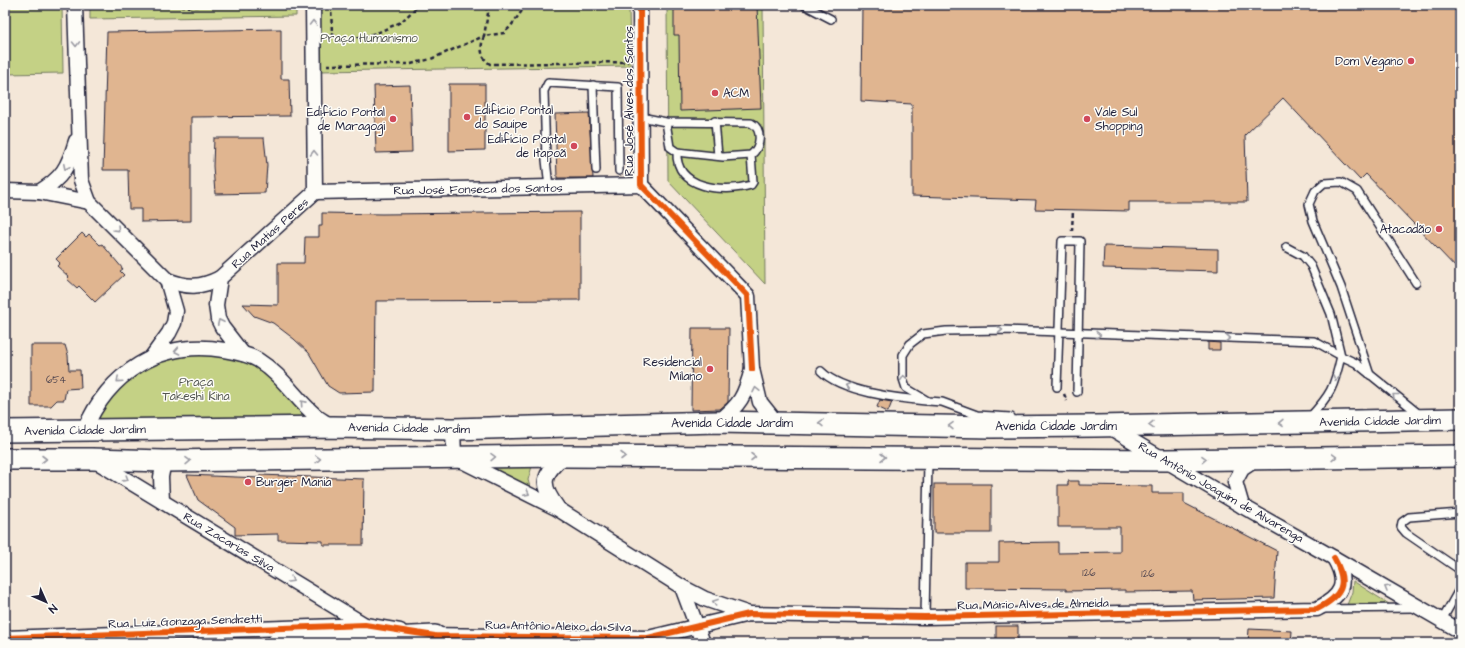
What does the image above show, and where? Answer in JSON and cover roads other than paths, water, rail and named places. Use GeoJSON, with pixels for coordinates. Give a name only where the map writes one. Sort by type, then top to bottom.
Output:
{"type":"FeatureCollection","features":[{"type":"Feature","properties":{"kind":"main road","name":"Avenida Cidade Jardim"},"geometry":{"type":"LineString","coordinates":[[5,431],[333,427],[453,429],[718,422],[991,427],[1460,419]]}},
{"type":"Feature","properties":{"kind":"main road"},"geometry":{"type":"LineString","coordinates":[[5,459],[92,458],[164,461],[564,456],[928,457],[1165,460],[1460,456]]}},
{"type":"Feature","properties":{"kind":"main road"},"geometry":{"type":"LineString","coordinates":[[278,643],[435,636]]}},
{"type":"Feature","properties":{"kind":"street"},"geometry":{"type":"LineString","coordinates":[[75,5],[78,131],[82,180],[89,202],[167,280],[182,286],[193,286],[207,285],[220,278]]}},
{"type":"Feature","properties":{"kind":"street","name":"Rua Matias Peres"},"geometry":{"type":"LineString","coordinates":[[243,354],[222,327],[218,319],[216,305],[220,278],[315,192],[313,5]]}},
{"type":"Feature","properties":{"kind":"street","name":"Rua José Alves dos Santos"},"geometry":{"type":"LineString","coordinates":[[640,5],[641,185],[748,296],[752,369]]}},
{"type":"Feature","properties":{"kind":"street"},"geometry":{"type":"LineString","coordinates":[[39,192],[54,183],[66,170],[78,131]]}},
{"type":"Feature","properties":{"kind":"street","name":"Rua José Fonseca dos Santos"},"geometry":{"type":"LineString","coordinates":[[315,192],[641,185]]}},
{"type":"Feature","properties":{"kind":"street"},"geometry":{"type":"LineString","coordinates":[[5,191],[39,192],[89,202]]}},
{"type":"Feature","properties":{"kind":"street"},"geometry":{"type":"LineString","coordinates":[[151,358],[169,333],[174,323],[176,311],[167,280]]}},
{"type":"Feature","properties":{"kind":"street"},"geometry":{"type":"LineString","coordinates":[[84,431],[92,411],[102,396],[132,368],[151,358],[173,351],[192,348],[214,348],[243,354],[258,360],[273,371],[291,388],[315,416],[333,427]]}},
{"type":"Feature","properties":{"kind":"street"},"geometry":{"type":"LineString","coordinates":[[752,369],[760,402],[776,422]]}},
{"type":"Feature","properties":{"kind":"street"},"geometry":{"type":"LineString","coordinates":[[718,422],[740,402],[747,391],[752,369]]}},
{"type":"Feature","properties":{"kind":"street","name":"Rua Antônio Joaquim de Alvarenga"},"geometry":{"type":"LineString","coordinates":[[1102,426],[1165,460],[1460,631]]}},
{"type":"Feature","properties":{"kind":"street"},"geometry":{"type":"LineString","coordinates":[[453,429],[454,457],[558,509],[682,587],[705,599],[749,614]]}},
{"type":"Feature","properties":{"kind":"street"},"geometry":{"type":"LineString","coordinates":[[558,509],[548,495],[544,485],[546,475],[552,466],[564,456]]}},
{"type":"Feature","properties":{"kind":"street","name":"Rua Zacarias Silva"},"geometry":{"type":"LineString","coordinates":[[92,458],[365,625]]}},
{"type":"Feature","properties":{"kind":"street"},"geometry":{"type":"LineString","coordinates":[[1242,506],[1235,482],[1242,469],[1259,458]]}},
{"type":"Feature","properties":{"kind":"street"},"geometry":{"type":"LineString","coordinates":[[162,501],[161,478],[164,461]]}},
{"type":"Feature","properties":{"kind":"street"},"geometry":{"type":"LineString","coordinates":[[1317,609],[1330,602],[1340,592],[1342,582],[1341,569],[1334,558]]}},
{"type":"Feature","properties":{"kind":"street"},"geometry":{"type":"LineString","coordinates":[[682,587],[703,643]]}},
{"type":"Feature","properties":{"kind":"street","name":"Rua Mário Alves de Almeida"},"geometry":{"type":"LineString","coordinates":[[749,614],[925,617],[1317,609]]}},
{"type":"Feature","properties":{"kind":"street","name":"Rua Antônio Aleixo da Silva"},"geometry":{"type":"LineString","coordinates":[[365,625],[435,636],[654,641],[749,614]]}},
{"type":"Feature","properties":{"kind":"street","name":"Rua Luiz Gonzaga Sendretti"},"geometry":{"type":"LineString","coordinates":[[5,638],[365,625]]}},
{"type":"Feature","properties":{"kind":"lane"},"geometry":{"type":"LineString","coordinates":[[804,5],[831,19]]}},
{"type":"Feature","properties":{"kind":"lane"},"geometry":{"type":"LineString","coordinates":[[549,187],[546,160],[545,86],[548,83],[618,87],[619,171]]}},
{"type":"Feature","properties":{"kind":"lane"},"geometry":{"type":"LineString","coordinates":[[593,85],[596,170]]}},
{"type":"Feature","properties":{"kind":"lane"},"geometry":{"type":"LineString","coordinates":[[640,117],[666,122],[715,121],[754,125],[759,133],[758,148],[751,155],[718,156],[677,152],[670,147],[666,122]]}},
{"type":"Feature","properties":{"kind":"lane"},"geometry":{"type":"LineString","coordinates":[[715,121],[718,156]]}},
{"type":"Feature","properties":{"kind":"lane"},"geometry":{"type":"LineString","coordinates":[[677,152],[676,161],[682,173],[698,184],[717,188],[751,185],[753,182],[751,155]]}},
{"type":"Feature","properties":{"kind":"lane"},"geometry":{"type":"LineString","coordinates":[[1370,375],[1341,286],[1313,221],[1310,204],[1315,191],[1324,183],[1341,182],[1357,191],[1416,283]]}},
{"type":"Feature","properties":{"kind":"lane"},"geometry":{"type":"LineString","coordinates":[[1057,387],[1062,241],[1080,241],[1077,392]]}},
{"type":"Feature","properties":{"kind":"lane"},"geometry":{"type":"LineString","coordinates":[[1286,247],[1303,256],[1312,266],[1331,314],[1341,356],[1335,383],[1326,400],[1305,422]]}},
{"type":"Feature","properties":{"kind":"lane"},"geometry":{"type":"LineString","coordinates":[[928,401],[906,388],[904,379],[903,355],[910,344],[923,334],[946,331],[996,330],[1059,334],[1314,341],[1356,363],[1426,420]]}},
{"type":"Feature","properties":{"kind":"lane"},"geometry":{"type":"LineString","coordinates":[[821,371],[838,383],[893,398],[948,404],[977,415],[1021,417]]}},
{"type":"Feature","properties":{"kind":"lane"},"geometry":{"type":"LineString","coordinates":[[1043,418],[1102,426]]}},
{"type":"Feature","properties":{"kind":"lane"},"geometry":{"type":"LineString","coordinates":[[925,617],[928,457]]}},
{"type":"Feature","properties":{"kind":"lane"},"geometry":{"type":"LineString","coordinates":[[1460,513],[1409,517],[1402,522],[1401,527],[1406,533],[1460,570]]}},
{"type":"Feature","properties":{"kind":"lane"},"geometry":{"type":"LineString","coordinates":[[1442,620],[1460,588]]}},
{"type":"Feature","properties":{"kind":"lane","name":"Rua Mário Alves de Almeida"},"geometry":{"type":"LineString","coordinates":[[1317,609],[1421,608]]}},
{"type":"Feature","properties":{"kind":"place","name":"Dom Vegano"},"geometry":{"type":"Point","coordinates":[1411,61]}},
{"type":"Feature","properties":{"kind":"place","name":"ACM"},"geometry":{"type":"Point","coordinates":[715,93]}},
{"type":"Feature","properties":{"kind":"place","name":"Edifício Pontal do Sauípe"},"geometry":{"type":"Point","coordinates":[467,117]}},
{"type":"Feature","properties":{"kind":"place","name":"Edifício Pontal de Maragogi"},"geometry":{"type":"Point","coordinates":[393,119]}},
{"type":"Feature","properties":{"kind":"place","name":"Vale Sul Shopping"},"geometry":{"type":"Point","coordinates":[1087,119]}},
{"type":"Feature","properties":{"kind":"place","name":"Edifício Pontal de Itapoã"},"geometry":{"type":"Point","coordinates":[574,146]}},
{"type":"Feature","properties":{"kind":"place","name":"Atacadão"},"geometry":{"type":"Point","coordinates":[1439,229]}},
{"type":"Feature","properties":{"kind":"place","name":"Residencial Milano"},"geometry":{"type":"Point","coordinates":[710,369]}},
{"type":"Feature","properties":{"kind":"place","name":"Burger Mania"},"geometry":{"type":"Point","coordinates":[248,482]}},
{"type":"Feature","properties":{"kind":"park label","name":"Praça Humanismo"},"geometry":{"type":"Point","coordinates":[369,38]}},
{"type":"Feature","properties":{"kind":"park label","name":"Praça Takeshi Kina"},"geometry":{"type":"Point","coordinates":[196,389]}}]}
